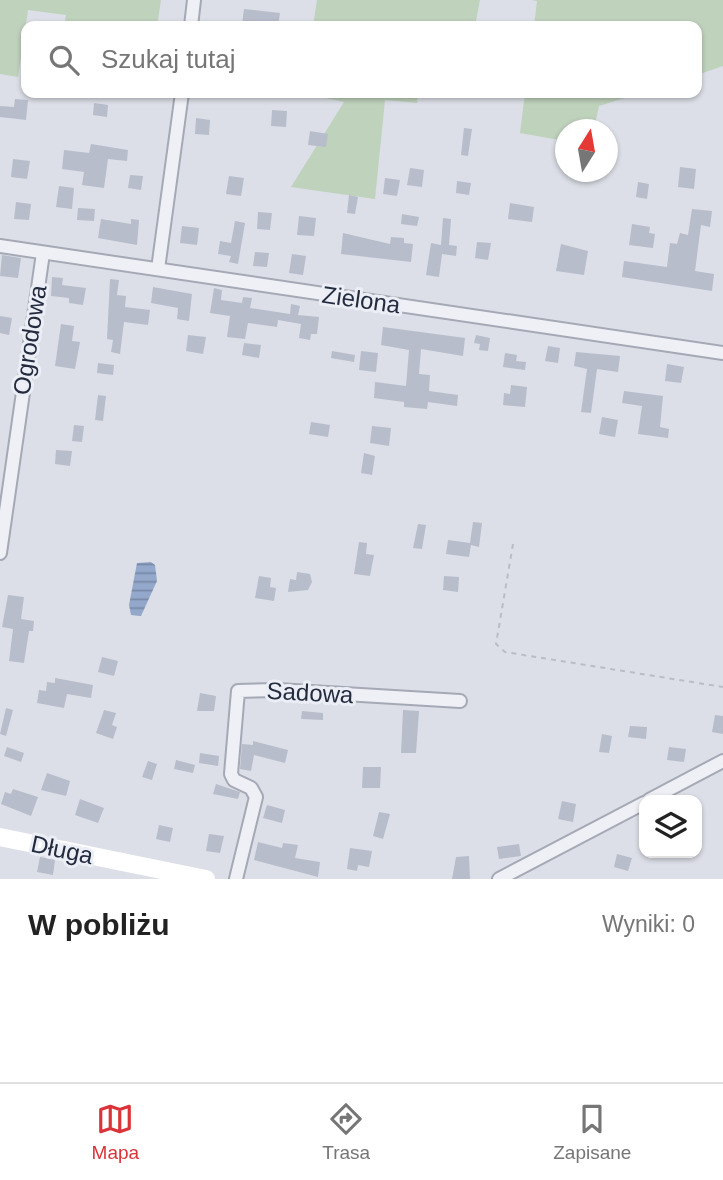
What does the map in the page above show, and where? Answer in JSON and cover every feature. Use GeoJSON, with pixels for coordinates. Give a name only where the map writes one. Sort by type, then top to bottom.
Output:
{"type":"FeatureCollection","features":[{"type":"Feature","properties":{"kind":"street"},"geometry":{"type":"LineString","coordinates":[[192,21],[194,0]]}},
{"type":"Feature","properties":{"kind":"street"},"geometry":{"type":"LineString","coordinates":[[158,269],[181,98]]}},
{"type":"Feature","properties":{"kind":"street","name":"Zielona"},"geometry":{"type":"LineString","coordinates":[[0,246],[723,353]]}},
{"type":"Feature","properties":{"kind":"street","name":"Ogrodowa"},"geometry":{"type":"LineString","coordinates":[[0,553],[43,253]]}},
{"type":"Feature","properties":{"kind":"street","name":"Sadowa"},"geometry":{"type":"LineString","coordinates":[[236,879],[256,797],[253,790],[234,780],[231,774],[238,691],[278,690],[460,701]]}},
{"type":"Feature","properties":{"kind":"street"},"geometry":{"type":"LineString","coordinates":[[658,795],[723,761]]}},
{"type":"Feature","properties":{"kind":"street"},"geometry":{"type":"LineString","coordinates":[[499,879],[639,805]]}},
{"type":"Feature","properties":{"kind":"street","name":"Długa"},"geometry":{"type":"LineString","coordinates":[[0,837],[206,879]]}},
{"type":"Feature","properties":{"kind":"path"},"geometry":{"type":"LineString","coordinates":[[513,544],[496,644],[505,652],[723,687]]}},
{"type":"Feature","properties":{"kind":"green space"},"geometry":{"type":"Polygon","coordinates":[[[0,0],[161,0],[158,21],[65,21],[66,15],[28,10],[26,21],[21,21],[18,77],[0,74],[0,0]]]}},
{"type":"Feature","properties":{"kind":"green space"},"geometry":{"type":"Polygon","coordinates":[[[317,0],[480,0],[476,21],[314,21],[317,0]]]}},
{"type":"Feature","properties":{"kind":"green space"},"geometry":{"type":"Polygon","coordinates":[[[531,0],[723,0],[723,66],[702,73],[702,21],[535,21],[537,1],[531,0]]]}},
{"type":"Feature","properties":{"kind":"green space"},"geometry":{"type":"Polygon","coordinates":[[[326,98],[418,98],[417,103],[385,100],[375,199],[291,187],[344,102],[326,98]]]}},
{"type":"Feature","properties":{"kind":"green space"},"geometry":{"type":"Polygon","coordinates":[[[524,98],[625,98],[599,106],[596,119],[555,119],[555,139],[520,133],[524,98]]]}},
{"type":"Feature","properties":{"kind":"water"},"geometry":{"type":"Polygon","coordinates":[[[151,562],[155,565],[157,581],[141,616],[131,615],[129,605],[137,563],[151,562]]]}},
{"type":"Feature","properties":{"kind":"building"},"geometry":{"type":"Polygon","coordinates":[[[244,9],[280,13],[279,21],[242,21],[244,9]]]}},
{"type":"Feature","properties":{"kind":"building"},"geometry":{"type":"Polygon","coordinates":[[[15,99],[28,100],[26,120],[0,117],[0,106],[14,107],[15,99]]]}},
{"type":"Feature","properties":{"kind":"building"},"geometry":{"type":"Polygon","coordinates":[[[94,103],[108,105],[107,117],[93,115],[94,103]]]}},
{"type":"Feature","properties":{"kind":"building"},"geometry":{"type":"Polygon","coordinates":[[[272,110],[287,111],[286,127],[271,126],[272,110]]]}},
{"type":"Feature","properties":{"kind":"building"},"geometry":{"type":"Polygon","coordinates":[[[196,118],[210,120],[209,135],[195,134],[196,118]]]}},
{"type":"Feature","properties":{"kind":"building"},"geometry":{"type":"Polygon","coordinates":[[[464,128],[472,129],[468,156],[461,155],[464,128]]]}},
{"type":"Feature","properties":{"kind":"building"},"geometry":{"type":"Polygon","coordinates":[[[310,131],[328,134],[326,147],[308,145],[310,131]]]}},
{"type":"Feature","properties":{"kind":"building"},"geometry":{"type":"Polygon","coordinates":[[[91,144],[128,150],[127,161],[108,159],[104,188],[82,185],[84,172],[62,169],[64,150],[89,153],[91,144]]]}},
{"type":"Feature","properties":{"kind":"building"},"geometry":{"type":"Polygon","coordinates":[[[13,159],[30,161],[27,179],[11,177],[13,159]]]}},
{"type":"Feature","properties":{"kind":"building"},"geometry":{"type":"Polygon","coordinates":[[[680,167],[696,169],[694,189],[678,187],[680,167]]]}},
{"type":"Feature","properties":{"kind":"building"},"geometry":{"type":"Polygon","coordinates":[[[410,168],[424,170],[422,187],[407,185],[410,168]]]}},
{"type":"Feature","properties":{"kind":"building"},"geometry":{"type":"Polygon","coordinates":[[[130,175],[143,176],[141,190],[128,188],[130,175]]]}},
{"type":"Feature","properties":{"kind":"building"},"geometry":{"type":"Polygon","coordinates":[[[229,176],[244,178],[241,196],[226,194],[229,176]]]}},
{"type":"Feature","properties":{"kind":"building"},"geometry":{"type":"Polygon","coordinates":[[[385,178],[400,180],[397,196],[383,194],[385,178]]]}},
{"type":"Feature","properties":{"kind":"building"},"geometry":{"type":"Polygon","coordinates":[[[457,181],[471,183],[469,195],[456,193],[457,181]]]}},
{"type":"Feature","properties":{"kind":"building"},"geometry":{"type":"Polygon","coordinates":[[[638,182],[649,184],[647,199],[636,197],[638,182]]]}},
{"type":"Feature","properties":{"kind":"building"},"geometry":{"type":"Polygon","coordinates":[[[59,186],[74,188],[72,209],[56,207],[59,186]]]}},
{"type":"Feature","properties":{"kind":"building"},"geometry":{"type":"Polygon","coordinates":[[[349,195],[358,197],[355,214],[347,213],[349,195]]]}},
{"type":"Feature","properties":{"kind":"building"},"geometry":{"type":"Polygon","coordinates":[[[16,202],[31,204],[29,220],[14,219],[16,202]]]}},
{"type":"Feature","properties":{"kind":"building"},"geometry":{"type":"Polygon","coordinates":[[[510,203],[534,207],[532,222],[508,219],[510,203]]]}},
{"type":"Feature","properties":{"kind":"building"},"geometry":{"type":"Polygon","coordinates":[[[78,208],[95,209],[94,221],[77,220],[78,208]]]}},
{"type":"Feature","properties":{"kind":"building"},"geometry":{"type":"Polygon","coordinates":[[[692,209],[712,211],[710,227],[701,225],[695,271],[714,274],[712,291],[622,277],[624,261],[667,267],[670,243],[677,244],[680,233],[688,235],[692,209]]]}},
{"type":"Feature","properties":{"kind":"building"},"geometry":{"type":"Polygon","coordinates":[[[258,212],[272,213],[270,230],[257,229],[258,212]]]}},
{"type":"Feature","properties":{"kind":"building"},"geometry":{"type":"Polygon","coordinates":[[[402,214],[419,217],[417,226],[401,224],[402,214]]]}},
{"type":"Feature","properties":{"kind":"building"},"geometry":{"type":"Polygon","coordinates":[[[299,216],[316,218],[314,236],[297,235],[299,216]]]}},
{"type":"Feature","properties":{"kind":"building"},"geometry":{"type":"Polygon","coordinates":[[[443,218],[451,219],[449,245],[457,246],[456,256],[442,254],[439,277],[426,275],[431,243],[441,245],[443,218]]]}},
{"type":"Feature","properties":{"kind":"building"},"geometry":{"type":"Polygon","coordinates":[[[101,219],[131,224],[131,219],[139,220],[137,245],[98,238],[101,219]]]}},
{"type":"Feature","properties":{"kind":"building"},"geometry":{"type":"Polygon","coordinates":[[[235,221],[245,223],[238,264],[229,262],[231,256],[218,254],[220,241],[231,243],[235,221]]]}},
{"type":"Feature","properties":{"kind":"building"},"geometry":{"type":"Polygon","coordinates":[[[632,224],[650,227],[649,233],[655,234],[653,248],[629,245],[632,224]]]}},
{"type":"Feature","properties":{"kind":"building"},"geometry":{"type":"Polygon","coordinates":[[[182,226],[199,228],[197,245],[180,243],[182,226]]]}},
{"type":"Feature","properties":{"kind":"building"},"geometry":{"type":"Polygon","coordinates":[[[343,233],[390,244],[391,237],[404,238],[404,243],[413,244],[411,262],[341,254],[343,233]]]}},
{"type":"Feature","properties":{"kind":"building"},"geometry":{"type":"Polygon","coordinates":[[[477,242],[491,243],[488,260],[475,258],[477,242]]]}},
{"type":"Feature","properties":{"kind":"building"},"geometry":{"type":"Polygon","coordinates":[[[561,244],[588,251],[584,275],[556,271],[561,244]]]}},
{"type":"Feature","properties":{"kind":"building"},"geometry":{"type":"Polygon","coordinates":[[[255,252],[269,253],[267,267],[253,266],[255,252]]]}},
{"type":"Feature","properties":{"kind":"building"},"geometry":{"type":"Polygon","coordinates":[[[292,254],[306,256],[303,275],[289,273],[292,254]]]}},
{"type":"Feature","properties":{"kind":"building"},"geometry":{"type":"Polygon","coordinates":[[[2,255],[21,258],[18,278],[0,276],[2,255]]]}},
{"type":"Feature","properties":{"kind":"building"},"geometry":{"type":"Polygon","coordinates":[[[52,277],[63,278],[62,285],[86,288],[83,305],[69,303],[69,298],[51,296],[52,277]]]}},
{"type":"Feature","properties":{"kind":"building"},"geometry":{"type":"Polygon","coordinates":[[[110,279],[119,280],[117,295],[126,296],[125,307],[150,310],[148,325],[124,322],[120,354],[111,352],[113,340],[107,339],[110,279]]]}},
{"type":"Feature","properties":{"kind":"building"},"geometry":{"type":"Polygon","coordinates":[[[153,287],[192,294],[189,321],[177,319],[178,308],[151,303],[153,287]]]}},
{"type":"Feature","properties":{"kind":"building"},"geometry":{"type":"Polygon","coordinates":[[[214,288],[222,290],[221,300],[242,303],[243,297],[252,298],[250,308],[290,314],[291,304],[300,306],[298,315],[319,317],[317,334],[311,334],[310,340],[299,338],[301,324],[278,320],[277,327],[248,323],[245,339],[227,337],[230,316],[210,313],[214,288]]]}},
{"type":"Feature","properties":{"kind":"building"},"geometry":{"type":"Polygon","coordinates":[[[0,316],[12,318],[9,335],[0,333],[0,316]]]}},
{"type":"Feature","properties":{"kind":"building"},"geometry":{"type":"Polygon","coordinates":[[[61,324],[74,326],[72,341],[80,342],[75,369],[55,366],[61,324]]]}},
{"type":"Feature","properties":{"kind":"building"},"geometry":{"type":"Polygon","coordinates":[[[383,327],[465,338],[463,356],[421,349],[419,374],[430,375],[429,391],[458,395],[457,406],[428,402],[427,409],[404,407],[404,402],[374,398],[375,382],[406,386],[409,350],[381,345],[383,327]]]}},
{"type":"Feature","properties":{"kind":"building"},"geometry":{"type":"Polygon","coordinates":[[[188,335],[206,337],[203,354],[186,351],[188,335]]]}},
{"type":"Feature","properties":{"kind":"building"},"geometry":{"type":"Polygon","coordinates":[[[476,335],[490,338],[488,351],[479,350],[480,344],[474,343],[476,335]]]}},
{"type":"Feature","properties":{"kind":"building"},"geometry":{"type":"Polygon","coordinates":[[[244,343],[261,345],[259,358],[242,355],[244,343]]]}},
{"type":"Feature","properties":{"kind":"building"},"geometry":{"type":"Polygon","coordinates":[[[548,346],[560,348],[558,363],[545,361],[548,346]]]}},
{"type":"Feature","properties":{"kind":"building"},"geometry":{"type":"Polygon","coordinates":[[[332,351],[355,355],[354,362],[331,358],[332,351]]]}},
{"type":"Feature","properties":{"kind":"building"},"geometry":{"type":"Polygon","coordinates":[[[361,351],[378,353],[376,372],[359,370],[361,351]]]}},
{"type":"Feature","properties":{"kind":"building"},"geometry":{"type":"Polygon","coordinates":[[[576,352],[620,356],[618,372],[597,369],[591,413],[581,412],[587,369],[574,366],[576,352]]]}},
{"type":"Feature","properties":{"kind":"building"},"geometry":{"type":"Polygon","coordinates":[[[505,353],[517,355],[516,361],[526,362],[525,370],[503,367],[505,353]]]}},
{"type":"Feature","properties":{"kind":"building"},"geometry":{"type":"Polygon","coordinates":[[[98,363],[114,365],[113,375],[97,373],[98,363]]]}},
{"type":"Feature","properties":{"kind":"building"},"geometry":{"type":"Polygon","coordinates":[[[667,364],[684,367],[681,383],[665,381],[667,364]]]}},
{"type":"Feature","properties":{"kind":"building"},"geometry":{"type":"Polygon","coordinates":[[[511,385],[527,387],[525,407],[503,405],[504,393],[510,394],[511,385]]]}},
{"type":"Feature","properties":{"kind":"building"},"geometry":{"type":"Polygon","coordinates":[[[624,391],[663,396],[660,427],[669,429],[668,438],[638,434],[642,406],[622,403],[624,391]]]}},
{"type":"Feature","properties":{"kind":"building"},"geometry":{"type":"Polygon","coordinates":[[[98,395],[106,396],[103,421],[95,420],[98,395]]]}},
{"type":"Feature","properties":{"kind":"building"},"geometry":{"type":"Polygon","coordinates":[[[602,417],[618,420],[615,437],[599,434],[602,417]]]}},
{"type":"Feature","properties":{"kind":"building"},"geometry":{"type":"Polygon","coordinates":[[[311,422],[330,425],[328,437],[309,434],[311,422]]]}},
{"type":"Feature","properties":{"kind":"building"},"geometry":{"type":"Polygon","coordinates":[[[74,425],[84,426],[82,442],[72,441],[74,425]]]}},
{"type":"Feature","properties":{"kind":"building"},"geometry":{"type":"Polygon","coordinates":[[[372,426],[391,428],[389,446],[370,443],[372,426]]]}},
{"type":"Feature","properties":{"kind":"building"},"geometry":{"type":"Polygon","coordinates":[[[56,450],[72,451],[70,466],[55,464],[56,450]]]}},
{"type":"Feature","properties":{"kind":"building"},"geometry":{"type":"Polygon","coordinates":[[[364,453],[375,456],[372,475],[361,473],[364,453]]]}},
{"type":"Feature","properties":{"kind":"building"},"geometry":{"type":"Polygon","coordinates":[[[473,522],[482,523],[479,547],[471,545],[469,557],[446,554],[448,540],[470,543],[473,522]]]}},
{"type":"Feature","properties":{"kind":"building"},"geometry":{"type":"Polygon","coordinates":[[[418,524],[426,525],[422,549],[413,548],[418,524]]]}},
{"type":"Feature","properties":{"kind":"building"},"geometry":{"type":"Polygon","coordinates":[[[359,542],[367,543],[366,554],[374,555],[370,576],[354,574],[359,542]]]}},
{"type":"Feature","properties":{"kind":"building"},"geometry":{"type":"Polygon","coordinates":[[[297,572],[310,574],[312,582],[308,590],[288,592],[290,579],[296,580],[297,572]]]}},
{"type":"Feature","properties":{"kind":"building"},"geometry":{"type":"Polygon","coordinates":[[[259,576],[271,578],[270,587],[276,588],[274,601],[255,598],[259,576]]]}},
{"type":"Feature","properties":{"kind":"building"},"geometry":{"type":"Polygon","coordinates":[[[444,576],[459,577],[458,592],[443,590],[444,576]]]}},
{"type":"Feature","properties":{"kind":"building"},"geometry":{"type":"Polygon","coordinates":[[[8,595],[24,597],[21,619],[34,621],[33,631],[29,631],[24,663],[9,661],[13,629],[2,627],[8,595]]]}},
{"type":"Feature","properties":{"kind":"building"},"geometry":{"type":"Polygon","coordinates":[[[102,657],[118,661],[114,676],[98,672],[102,657]]]}},
{"type":"Feature","properties":{"kind":"building"},"geometry":{"type":"Polygon","coordinates":[[[55,678],[93,685],[91,698],[67,694],[64,708],[37,703],[39,690],[46,691],[47,682],[55,683],[55,678]]]}},
{"type":"Feature","properties":{"kind":"building"},"geometry":{"type":"Polygon","coordinates":[[[200,693],[216,696],[214,711],[197,711],[200,693]]]}},
{"type":"Feature","properties":{"kind":"building"},"geometry":{"type":"Polygon","coordinates":[[[6,708],[13,710],[6,736],[0,734],[6,708]]]}},
{"type":"Feature","properties":{"kind":"building"},"geometry":{"type":"Polygon","coordinates":[[[104,710],[116,713],[112,725],[117,727],[113,739],[96,733],[104,710]]]}},
{"type":"Feature","properties":{"kind":"building"},"geometry":{"type":"Polygon","coordinates":[[[403,710],[419,711],[416,753],[401,753],[403,710]]]}},
{"type":"Feature","properties":{"kind":"building"},"geometry":{"type":"Polygon","coordinates":[[[302,711],[323,713],[323,720],[301,719],[302,711]]]}},
{"type":"Feature","properties":{"kind":"building"},"geometry":{"type":"Polygon","coordinates":[[[715,715],[723,716],[723,734],[712,732],[715,715]]]}},
{"type":"Feature","properties":{"kind":"building"},"geometry":{"type":"Polygon","coordinates":[[[630,726],[647,727],[646,739],[628,737],[630,726]]]}},
{"type":"Feature","properties":{"kind":"building"},"geometry":{"type":"Polygon","coordinates":[[[602,734],[612,736],[609,753],[599,752],[602,734]]]}},
{"type":"Feature","properties":{"kind":"building"},"geometry":{"type":"Polygon","coordinates":[[[253,741],[288,750],[285,763],[254,755],[251,771],[240,769],[242,744],[253,745],[253,741]]]}},
{"type":"Feature","properties":{"kind":"building"},"geometry":{"type":"Polygon","coordinates":[[[7,747],[24,753],[21,762],[4,756],[7,747]]]}},
{"type":"Feature","properties":{"kind":"building"},"geometry":{"type":"Polygon","coordinates":[[[669,747],[686,749],[684,762],[667,760],[669,747]]]}},
{"type":"Feature","properties":{"kind":"building"},"geometry":{"type":"Polygon","coordinates":[[[200,753],[219,756],[218,766],[199,763],[200,753]]]}},
{"type":"Feature","properties":{"kind":"building"},"geometry":{"type":"Polygon","coordinates":[[[176,760],[195,765],[193,773],[174,769],[176,760]]]}},
{"type":"Feature","properties":{"kind":"building"},"geometry":{"type":"Polygon","coordinates":[[[148,761],[157,764],[152,780],[142,777],[148,761]]]}},
{"type":"Feature","properties":{"kind":"building"},"geometry":{"type":"Polygon","coordinates":[[[363,767],[381,767],[380,788],[362,788],[363,767]]]}},
{"type":"Feature","properties":{"kind":"building"},"geometry":{"type":"Polygon","coordinates":[[[47,773],[70,781],[66,796],[41,790],[47,773]]]}},
{"type":"Feature","properties":{"kind":"building"},"geometry":{"type":"Polygon","coordinates":[[[216,784],[240,792],[238,799],[213,794],[216,784]]]}},
{"type":"Feature","properties":{"kind":"building"},"geometry":{"type":"Polygon","coordinates":[[[13,789],[38,797],[31,816],[1,804],[5,792],[11,794],[13,789]]]}},
{"type":"Feature","properties":{"kind":"building"},"geometry":{"type":"Polygon","coordinates":[[[80,799],[104,808],[98,823],[75,815],[80,799]]]}},
{"type":"Feature","properties":{"kind":"building"},"geometry":{"type":"Polygon","coordinates":[[[562,801],[576,804],[573,822],[558,819],[562,801]]]}},
{"type":"Feature","properties":{"kind":"building"},"geometry":{"type":"Polygon","coordinates":[[[267,805],[285,810],[282,823],[263,818],[267,805]]]}},
{"type":"Feature","properties":{"kind":"building"},"geometry":{"type":"Polygon","coordinates":[[[379,812],[390,814],[383,839],[373,836],[379,812]]]}},
{"type":"Feature","properties":{"kind":"building"},"geometry":{"type":"Polygon","coordinates":[[[159,825],[173,828],[170,842],[156,839],[159,825]]]}},
{"type":"Feature","properties":{"kind":"building"},"geometry":{"type":"Polygon","coordinates":[[[209,834],[224,836],[220,853],[206,851],[209,834]]]}},
{"type":"Feature","properties":{"kind":"building"},"geometry":{"type":"Polygon","coordinates":[[[258,842],[282,848],[283,843],[298,845],[295,858],[320,862],[318,877],[254,860],[258,842]]]}},
{"type":"Feature","properties":{"kind":"building"},"geometry":{"type":"Polygon","coordinates":[[[519,844],[521,856],[499,859],[497,847],[519,844]]]}},
{"type":"Feature","properties":{"kind":"building"},"geometry":{"type":"Polygon","coordinates":[[[350,848],[372,851],[369,867],[358,865],[357,871],[347,869],[350,848]]]}},
{"type":"Feature","properties":{"kind":"building"},"geometry":{"type":"Polygon","coordinates":[[[617,854],[632,858],[628,871],[614,867],[617,854]]]}},
{"type":"Feature","properties":{"kind":"building"},"geometry":{"type":"Polygon","coordinates":[[[469,856],[470,879],[452,879],[456,857],[469,856]]]}},
{"type":"Feature","properties":{"kind":"building"},"geometry":{"type":"Polygon","coordinates":[[[40,857],[55,860],[53,875],[37,872],[40,857]]]}}]}
